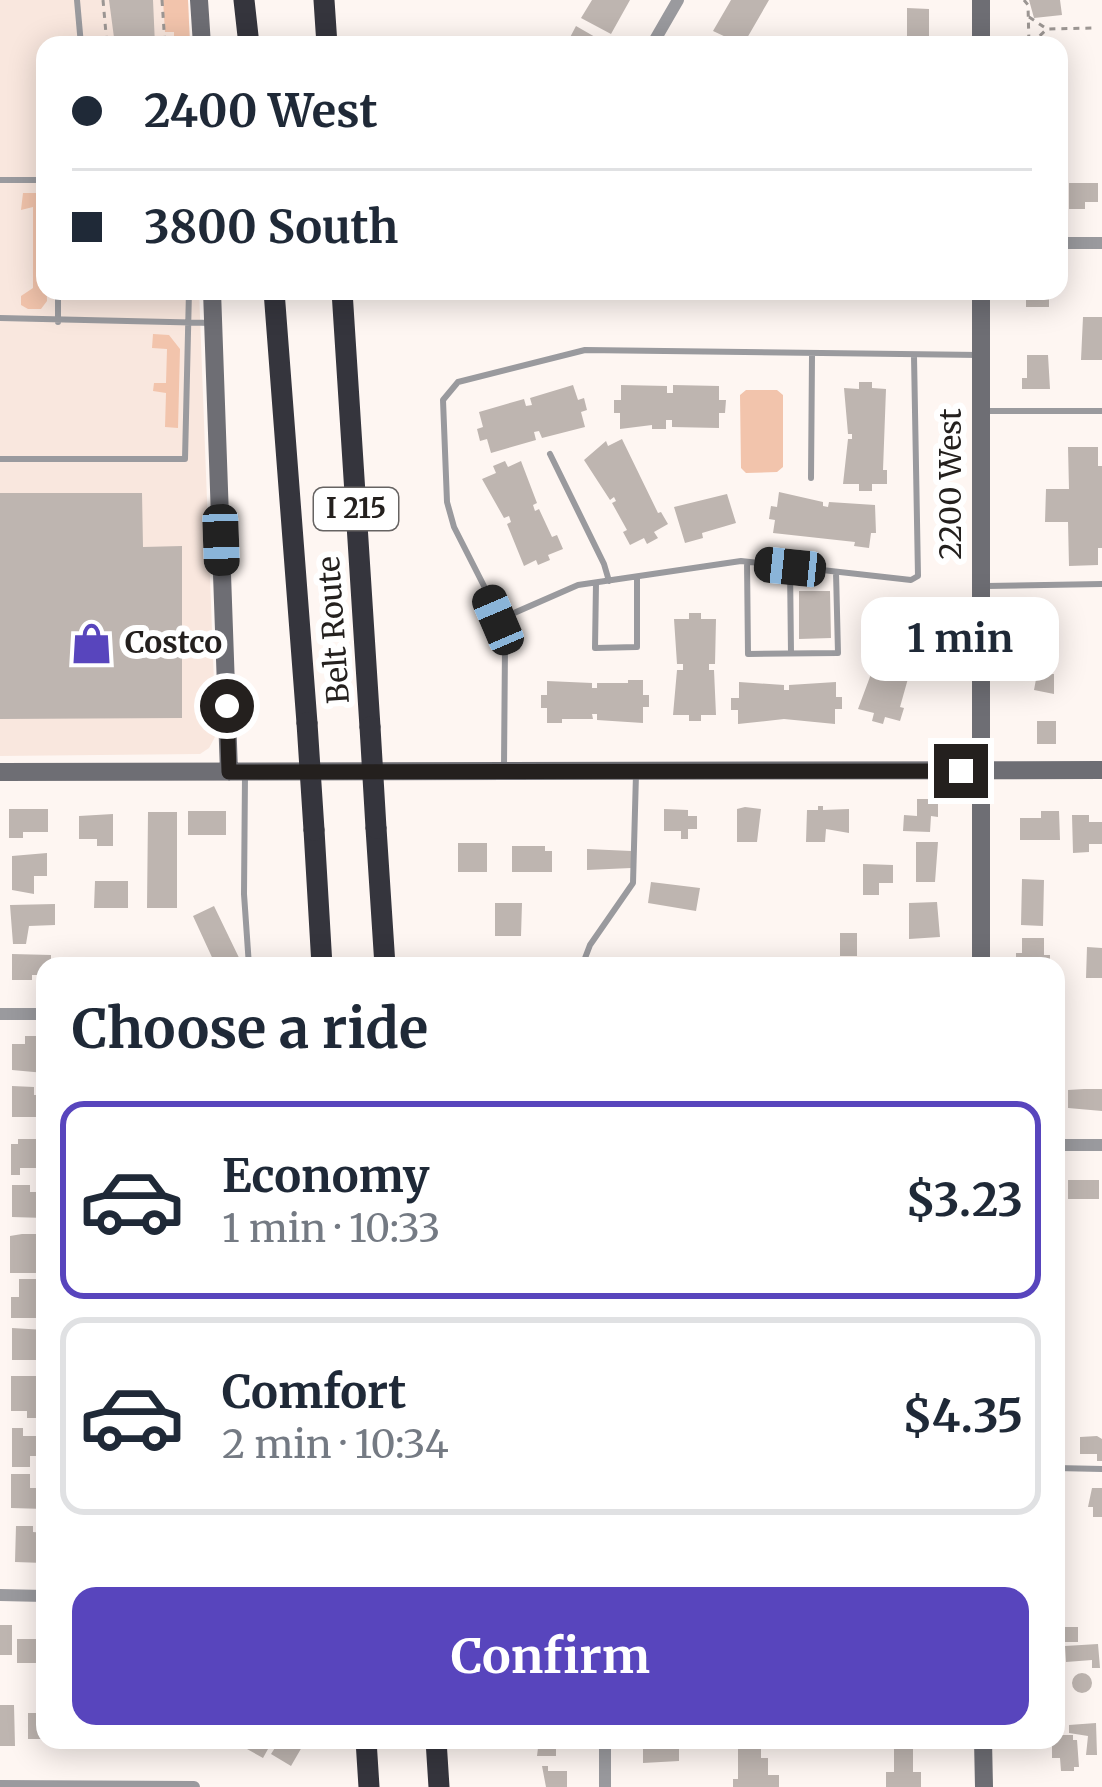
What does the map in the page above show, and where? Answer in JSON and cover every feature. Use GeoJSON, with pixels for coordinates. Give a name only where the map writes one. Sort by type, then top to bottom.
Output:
{"type":"FeatureCollection","features":[{"type":"Feature","properties":{"kind":"highway"},"geometry":{"type":"LineString","coordinates":[[244,0],[251,36]]}},
{"type":"Feature","properties":{"kind":"highway"},"geometry":{"type":"LineString","coordinates":[[253,36],[254,0]]}},
{"type":"Feature","properties":{"kind":"highway"},"geometry":{"type":"LineString","coordinates":[[328,0],[328,36]]}},
{"type":"Feature","properties":{"kind":"highway","name":"Belt Route"},"geometry":{"type":"LineString","coordinates":[[275,300],[321,957]]}},
{"type":"Feature","properties":{"kind":"highway","name":"Belt Route"},"geometry":{"type":"LineString","coordinates":[[343,300],[384,957]]}},
{"type":"Feature","properties":{"kind":"highway"},"geometry":{"type":"LineString","coordinates":[[367,1749],[369,1787]]}},
{"type":"Feature","properties":{"kind":"highway"},"geometry":{"type":"LineString","coordinates":[[437,1749],[439,1787]]}},
{"type":"Feature","properties":{"kind":"street"},"geometry":{"type":"LineString","coordinates":[[200,0],[202,36]]}},
{"type":"Feature","properties":{"kind":"street"},"geometry":{"type":"LineString","coordinates":[[657,36],[678,0]]}},
{"type":"Feature","properties":{"kind":"street"},"geometry":{"type":"LineString","coordinates":[[981,0],[981,36]]}},
{"type":"Feature","properties":{"kind":"street"},"geometry":{"type":"LineString","coordinates":[[1068,244],[1102,243]]}},
{"type":"Feature","properties":{"kind":"street"},"geometry":{"type":"LineString","coordinates":[[212,300],[237,771]]}},
{"type":"Feature","properties":{"kind":"street","name":"2200 West"},"geometry":{"type":"LineString","coordinates":[[981,300],[981,957]]}},
{"type":"Feature","properties":{"kind":"street"},"geometry":{"type":"LineString","coordinates":[[0,772],[1102,770]]}},
{"type":"Feature","properties":{"kind":"street"},"geometry":{"type":"LineString","coordinates":[[0,1014],[36,1014]]}},
{"type":"Feature","properties":{"kind":"street"},"geometry":{"type":"LineString","coordinates":[[1065,1145],[1102,1145]]}},
{"type":"Feature","properties":{"kind":"street"},"geometry":{"type":"LineString","coordinates":[[0,1595],[36,1596]]}},
{"type":"Feature","properties":{"kind":"street"},"geometry":{"type":"LineString","coordinates":[[605,1749],[605,1787]]}},
{"type":"Feature","properties":{"kind":"street"},"geometry":{"type":"LineString","coordinates":[[983,1749],[984,1787]]}},
{"type":"Feature","properties":{"kind":"street"},"geometry":{"type":"LineString","coordinates":[[0,1786],[194,1787]]}},
{"type":"Feature","properties":{"kind":"lane"},"geometry":{"type":"LineString","coordinates":[[77,0],[81,36]]}},
{"type":"Feature","properties":{"kind":"lane"},"geometry":{"type":"LineString","coordinates":[[0,180],[36,180]]}},
{"type":"Feature","properties":{"kind":"lane"},"geometry":{"type":"LineString","coordinates":[[58,300],[58,322]]}},
{"type":"Feature","properties":{"kind":"lane"},"geometry":{"type":"LineString","coordinates":[[0,459],[184,459],[189,300]]}},
{"type":"Feature","properties":{"kind":"lane"},"geometry":{"type":"LineString","coordinates":[[0,318],[213,322]]}},
{"type":"Feature","properties":{"kind":"lane"},"geometry":{"type":"LineString","coordinates":[[504,770],[506,646],[447,502],[442,400],[458,382],[585,350],[981,355]]}},
{"type":"Feature","properties":{"kind":"lane"},"geometry":{"type":"LineString","coordinates":[[811,478],[812,354]]}},
{"type":"Feature","properties":{"kind":"lane"},"geometry":{"type":"LineString","coordinates":[[498,620],[578,585],[747,562],[910,580],[917,576],[914,355]]}},
{"type":"Feature","properties":{"kind":"lane"},"geometry":{"type":"LineString","coordinates":[[981,411],[1102,412]]}},
{"type":"Feature","properties":{"kind":"lane"},"geometry":{"type":"LineString","coordinates":[[550,454],[609,581]]}},
{"type":"Feature","properties":{"kind":"lane"},"geometry":{"type":"LineString","coordinates":[[747,562],[748,654],[838,652],[836,572]]}},
{"type":"Feature","properties":{"kind":"lane"},"geometry":{"type":"LineString","coordinates":[[790,567],[791,653]]}},
{"type":"Feature","properties":{"kind":"lane"},"geometry":{"type":"LineString","coordinates":[[596,583],[596,648],[637,647],[638,578]]}},
{"type":"Feature","properties":{"kind":"lane"},"geometry":{"type":"LineString","coordinates":[[981,586],[1102,584]]}},
{"type":"Feature","properties":{"kind":"lane"},"geometry":{"type":"LineString","coordinates":[[237,771],[248,957]]}},
{"type":"Feature","properties":{"kind":"lane"},"geometry":{"type":"LineString","coordinates":[[585,957],[633,883],[636,771]]}},
{"type":"Feature","properties":{"kind":"lane"},"geometry":{"type":"LineString","coordinates":[[1065,1468],[1102,1469]]}},
{"type":"Feature","properties":{"kind":"path"},"geometry":{"type":"LineString","coordinates":[[103,0],[106,36]]}},
{"type":"Feature","properties":{"kind":"path"},"geometry":{"type":"LineString","coordinates":[[162,0],[164,36]]}},
{"type":"Feature","properties":{"kind":"path"},"geometry":{"type":"LineString","coordinates":[[1024,0],[1029,36]]}},
{"type":"Feature","properties":{"kind":"path"},"geometry":{"type":"LineString","coordinates":[[1029,16],[1047,29],[1095,28]]}},
{"type":"Feature","properties":{"kind":"path"},"geometry":{"type":"LineString","coordinates":[[1039,36],[1047,29]]}},
{"type":"Feature","properties":{"kind":"shaded area"},"geometry":{"type":"Polygon","coordinates":[[[0,0],[188,0],[190,36],[36,36],[36,300],[199,300],[216,735],[200,754],[0,756],[0,0]]]}},
{"type":"Feature","properties":{"kind":"shaded area"},"geometry":{"type":"Polygon","coordinates":[[[163,0],[188,0],[190,36],[165,32],[163,0]]]}},
{"type":"Feature","properties":{"kind":"shaded area"},"geometry":{"type":"Polygon","coordinates":[[[23,193],[36,193],[36,300],[47,300],[41,309],[21,305],[21,296],[33,288],[33,207],[21,210],[23,193]]]}},
{"type":"Feature","properties":{"kind":"shaded area"},"geometry":{"type":"Polygon","coordinates":[[[153,334],[169,335],[180,349],[178,428],[165,427],[166,393],[153,391],[154,383],[166,383],[167,349],[152,348],[153,334]]]}},
{"type":"Feature","properties":{"kind":"shaded area"},"geometry":{"type":"Polygon","coordinates":[[[746,390],[777,390],[783,395],[783,467],[777,472],[746,473],[741,468],[740,395],[746,390]]]}},
{"type":"Feature","properties":{"kind":"building"},"geometry":{"type":"Polygon","coordinates":[[[109,0],[153,0],[155,36],[114,36],[109,0]]]}},
{"type":"Feature","properties":{"kind":"building"},"geometry":{"type":"Polygon","coordinates":[[[592,0],[630,0],[611,34],[581,18],[592,0]]]}},
{"type":"Feature","properties":{"kind":"building"},"geometry":{"type":"Polygon","coordinates":[[[731,0],[769,0],[748,36],[713,31],[731,0]]]}},
{"type":"Feature","properties":{"kind":"building"},"geometry":{"type":"Polygon","coordinates":[[[1029,0],[1060,0],[1062,15],[1034,18],[1029,0]]]}},
{"type":"Feature","properties":{"kind":"building"},"geometry":{"type":"Polygon","coordinates":[[[907,8],[929,9],[929,36],[907,36],[907,8]]]}},
{"type":"Feature","properties":{"kind":"building"},"geometry":{"type":"Polygon","coordinates":[[[576,26],[593,36],[571,36],[576,26]]]}},
{"type":"Feature","properties":{"kind":"building"},"geometry":{"type":"Polygon","coordinates":[[[1069,183],[1098,183],[1098,202],[1085,202],[1085,209],[1069,209],[1069,183]]]}},
{"type":"Feature","properties":{"kind":"building"},"geometry":{"type":"Polygon","coordinates":[[[1026,300],[1049,300],[1049,307],[1026,307],[1026,300]]]}},
{"type":"Feature","properties":{"kind":"building"},"geometry":{"type":"Polygon","coordinates":[[[1083,317],[1102,317],[1102,360],[1081,360],[1083,317]]]}},
{"type":"Feature","properties":{"kind":"building"},"geometry":{"type":"Polygon","coordinates":[[[1027,355],[1048,355],[1050,389],[1022,389],[1027,355]]]}},
{"type":"Feature","properties":{"kind":"building"},"geometry":{"type":"Polygon","coordinates":[[[859,382],[886,389],[883,470],[887,470],[887,484],[872,484],[872,491],[859,491],[859,484],[843,484],[848,439],[852,439],[844,388],[859,389],[859,382]]]}},
{"type":"Feature","properties":{"kind":"building"},"geometry":{"type":"Polygon","coordinates":[[[573,385],[578,400],[584,398],[585,427],[542,438],[539,431],[534,432],[536,440],[491,453],[487,439],[480,441],[479,412],[524,399],[526,406],[532,405],[530,398],[573,385]]]}},
{"type":"Feature","properties":{"kind":"building"},"geometry":{"type":"Polygon","coordinates":[[[621,385],[667,386],[667,393],[673,393],[673,385],[719,386],[719,400],[726,400],[725,413],[719,413],[719,428],[672,427],[672,420],[666,420],[666,429],[652,429],[652,425],[620,429],[614,400],[621,400],[621,385]]]}},
{"type":"Feature","properties":{"kind":"building"},"geometry":{"type":"Polygon","coordinates":[[[622,439],[668,524],[654,532],[658,538],[647,544],[644,538],[630,545],[612,503],[614,497],[610,500],[584,460],[606,441],[608,446],[622,439]]]}},
{"type":"Feature","properties":{"kind":"building"},"geometry":{"type":"Polygon","coordinates":[[[1068,447],[1098,447],[1102,548],[1098,548],[1098,565],[1069,566],[1068,522],[1045,522],[1046,489],[1069,489],[1068,447]]]}},
{"type":"Feature","properties":{"kind":"building"},"geometry":{"type":"Polygon","coordinates":[[[505,461],[508,467],[521,461],[537,503],[535,511],[539,509],[563,549],[538,565],[536,560],[524,566],[507,524],[509,516],[504,518],[482,479],[496,473],[493,466],[505,461]]]}},
{"type":"Feature","properties":{"kind":"building"},"geometry":{"type":"Polygon","coordinates":[[[779,492],[828,507],[829,502],[875,505],[876,533],[871,533],[869,548],[854,546],[855,542],[773,533],[775,520],[769,519],[779,492]]]}},
{"type":"Feature","properties":{"kind":"building","name":"Costco"},"geometry":{"type":"Polygon","coordinates":[[[0,493],[142,493],[143,547],[182,546],[182,718],[0,719],[0,493]]]}},
{"type":"Feature","properties":{"kind":"building"},"geometry":{"type":"Polygon","coordinates":[[[727,494],[736,523],[685,543],[674,507],[727,494]]]}},
{"type":"Feature","properties":{"kind":"building"},"geometry":{"type":"Polygon","coordinates":[[[799,591],[830,591],[831,638],[799,639],[799,591]]]}},
{"type":"Feature","properties":{"kind":"building"},"geometry":{"type":"Polygon","coordinates":[[[1033,612],[1057,612],[1057,656],[1041,656],[1033,612]]]}},
{"type":"Feature","properties":{"kind":"building"},"geometry":{"type":"Polygon","coordinates":[[[689,613],[716,619],[715,664],[709,664],[709,670],[714,670],[716,715],[701,715],[701,721],[673,715],[677,670],[683,670],[683,664],[677,664],[674,619],[689,619],[689,613]]]}},
{"type":"Feature","properties":{"kind":"building"},"geometry":{"type":"Polygon","coordinates":[[[899,614],[924,627],[904,673],[909,675],[900,721],[885,717],[883,724],[872,721],[874,713],[858,709],[874,666],[878,667],[879,662],[874,661],[883,615],[898,619],[899,614]]]}},
{"type":"Feature","properties":{"kind":"building"},"geometry":{"type":"Polygon","coordinates":[[[1037,674],[1054,674],[1054,694],[1034,690],[1037,674]]]}},
{"type":"Feature","properties":{"kind":"building"},"geometry":{"type":"Polygon","coordinates":[[[643,680],[643,695],[649,695],[643,723],[597,720],[597,714],[592,714],[593,719],[547,723],[541,695],[547,695],[547,681],[592,683],[597,688],[597,683],[643,680]]]}},
{"type":"Feature","properties":{"kind":"building"},"geometry":{"type":"Polygon","coordinates":[[[739,682],[784,685],[789,690],[789,685],[836,682],[842,709],[835,709],[835,724],[784,719],[738,724],[738,710],[731,710],[731,698],[739,698],[739,682]]]}},
{"type":"Feature","properties":{"kind":"building"},"geometry":{"type":"Polygon","coordinates":[[[1037,721],[1056,721],[1056,744],[1037,744],[1037,721]]]}},
{"type":"Feature","properties":{"kind":"building"},"geometry":{"type":"Polygon","coordinates":[[[917,799],[938,799],[938,817],[931,816],[930,832],[903,831],[904,815],[917,816],[917,799]]]}},
{"type":"Feature","properties":{"kind":"building"},"geometry":{"type":"Polygon","coordinates":[[[818,806],[849,809],[849,833],[826,829],[825,842],[806,842],[807,810],[818,810],[818,806]]]}},
{"type":"Feature","properties":{"kind":"building"},"geometry":{"type":"Polygon","coordinates":[[[9,809],[48,809],[48,832],[23,832],[23,838],[9,838],[9,809]]]}},
{"type":"Feature","properties":{"kind":"building"},"geometry":{"type":"Polygon","coordinates":[[[664,809],[688,810],[688,816],[697,816],[697,829],[688,829],[688,839],[681,839],[681,831],[664,831],[664,809]]]}},
{"type":"Feature","properties":{"kind":"building"},"geometry":{"type":"Polygon","coordinates":[[[737,809],[761,809],[757,842],[737,842],[737,809]]]}},
{"type":"Feature","properties":{"kind":"building"},"geometry":{"type":"Polygon","coordinates":[[[188,811],[226,811],[226,835],[188,835],[188,811]]]}},
{"type":"Feature","properties":{"kind":"building"},"geometry":{"type":"Polygon","coordinates":[[[1041,811],[1059,811],[1060,840],[1020,840],[1020,818],[1041,818],[1041,811]]]}},
{"type":"Feature","properties":{"kind":"building"},"geometry":{"type":"Polygon","coordinates":[[[148,812],[177,812],[177,908],[147,908],[148,812]]]}},
{"type":"Feature","properties":{"kind":"building"},"geometry":{"type":"Polygon","coordinates":[[[113,814],[113,846],[97,846],[97,839],[79,839],[79,816],[113,814]]]}},
{"type":"Feature","properties":{"kind":"building"},"geometry":{"type":"Polygon","coordinates":[[[1072,815],[1089,815],[1089,822],[1102,822],[1102,844],[1089,844],[1089,852],[1073,853],[1072,815]]]}},
{"type":"Feature","properties":{"kind":"building"},"geometry":{"type":"Polygon","coordinates":[[[916,842],[938,842],[935,882],[916,882],[916,842]]]}},
{"type":"Feature","properties":{"kind":"building"},"geometry":{"type":"Polygon","coordinates":[[[458,843],[487,843],[487,872],[458,872],[458,843]]]}},
{"type":"Feature","properties":{"kind":"building"},"geometry":{"type":"Polygon","coordinates":[[[512,846],[545,846],[545,851],[552,851],[552,872],[512,872],[512,846]]]}},
{"type":"Feature","properties":{"kind":"building"},"geometry":{"type":"Polygon","coordinates":[[[587,849],[631,851],[631,868],[587,870],[587,849]]]}},
{"type":"Feature","properties":{"kind":"building"},"geometry":{"type":"Polygon","coordinates":[[[47,853],[47,876],[34,876],[34,894],[12,890],[12,856],[47,853]]]}},
{"type":"Feature","properties":{"kind":"building"},"geometry":{"type":"Polygon","coordinates":[[[863,864],[893,865],[893,883],[879,883],[879,895],[863,895],[863,864]]]}},
{"type":"Feature","properties":{"kind":"building"},"geometry":{"type":"Polygon","coordinates":[[[1022,879],[1044,880],[1043,926],[1021,925],[1022,879]]]}},
{"type":"Feature","properties":{"kind":"building"},"geometry":{"type":"Polygon","coordinates":[[[95,881],[128,881],[128,908],[94,908],[95,881]]]}},
{"type":"Feature","properties":{"kind":"building"},"geometry":{"type":"Polygon","coordinates":[[[651,882],[700,888],[696,911],[648,903],[651,882]]]}},
{"type":"Feature","properties":{"kind":"building"},"geometry":{"type":"Polygon","coordinates":[[[937,902],[940,937],[909,939],[909,903],[937,902]]]}},
{"type":"Feature","properties":{"kind":"building"},"geometry":{"type":"Polygon","coordinates":[[[495,903],[522,903],[521,936],[495,936],[495,903]]]}},
{"type":"Feature","properties":{"kind":"building"},"geometry":{"type":"Polygon","coordinates":[[[55,904],[55,925],[29,926],[26,944],[13,944],[10,905],[55,904]]]}},
{"type":"Feature","properties":{"kind":"building"},"geometry":{"type":"Polygon","coordinates":[[[214,906],[239,957],[212,957],[193,916],[214,906]]]}},
{"type":"Feature","properties":{"kind":"building"},"geometry":{"type":"Polygon","coordinates":[[[840,933],[857,933],[857,956],[840,956],[840,933]]]}},
{"type":"Feature","properties":{"kind":"building"},"geometry":{"type":"Polygon","coordinates":[[[1022,938],[1044,938],[1044,955],[1050,957],[1016,957],[1022,953],[1022,938]]]}},
{"type":"Feature","properties":{"kind":"building"},"geometry":{"type":"Polygon","coordinates":[[[1087,947],[1102,948],[1102,978],[1086,978],[1087,947]]]}},
{"type":"Feature","properties":{"kind":"building"},"geometry":{"type":"Polygon","coordinates":[[[12,954],[51,955],[36,957],[32,980],[12,980],[12,954]]]}},
{"type":"Feature","properties":{"kind":"building"},"geometry":{"type":"Polygon","coordinates":[[[25,1036],[36,1036],[36,1072],[12,1070],[12,1044],[25,1044],[25,1036]]]}},
{"type":"Feature","properties":{"kind":"building"},"geometry":{"type":"Polygon","coordinates":[[[12,1086],[34,1087],[36,1117],[12,1117],[12,1086]]]}},
{"type":"Feature","properties":{"kind":"building"},"geometry":{"type":"Polygon","coordinates":[[[1102,1089],[1102,1111],[1068,1108],[1068,1090],[1102,1089]]]}},
{"type":"Feature","properties":{"kind":"building"},"geometry":{"type":"Polygon","coordinates":[[[18,1139],[36,1139],[36,1168],[20,1168],[20,1175],[11,1175],[11,1144],[18,1144],[18,1139]]]}},
{"type":"Feature","properties":{"kind":"building"},"geometry":{"type":"Polygon","coordinates":[[[1068,1180],[1099,1180],[1099,1199],[1068,1199],[1068,1180]]]}},
{"type":"Feature","properties":{"kind":"building"},"geometry":{"type":"Polygon","coordinates":[[[12,1185],[30,1185],[30,1192],[36,1192],[36,1218],[12,1217],[12,1185]]]}},
{"type":"Feature","properties":{"kind":"building"},"geometry":{"type":"Polygon","coordinates":[[[36,1234],[36,1273],[10,1273],[10,1236],[36,1234]]]}},
{"type":"Feature","properties":{"kind":"building"},"geometry":{"type":"Polygon","coordinates":[[[19,1279],[36,1279],[36,1318],[11,1318],[11,1297],[19,1297],[19,1279]]]}},
{"type":"Feature","properties":{"kind":"building"},"geometry":{"type":"Polygon","coordinates":[[[12,1328],[36,1329],[36,1360],[12,1360],[12,1328]]]}},
{"type":"Feature","properties":{"kind":"building"},"geometry":{"type":"Polygon","coordinates":[[[11,1376],[36,1376],[36,1418],[27,1418],[27,1411],[11,1411],[11,1376]]]}},
{"type":"Feature","properties":{"kind":"building"},"geometry":{"type":"Polygon","coordinates":[[[12,1428],[23,1428],[23,1436],[36,1436],[36,1456],[30,1456],[30,1467],[12,1467],[12,1428]]]}},
{"type":"Feature","properties":{"kind":"building"},"geometry":{"type":"Polygon","coordinates":[[[1080,1437],[1102,1439],[1102,1461],[1097,1461],[1097,1454],[1080,1454],[1080,1437]]]}},
{"type":"Feature","properties":{"kind":"building"},"geometry":{"type":"Polygon","coordinates":[[[11,1474],[30,1474],[36,1509],[11,1508],[11,1474]]]}},
{"type":"Feature","properties":{"kind":"building"},"geometry":{"type":"Polygon","coordinates":[[[1092,1488],[1102,1488],[1102,1517],[1093,1517],[1093,1507],[1088,1507],[1092,1488]]]}},
{"type":"Feature","properties":{"kind":"building"},"geometry":{"type":"Polygon","coordinates":[[[16,1526],[33,1526],[36,1563],[15,1562],[16,1526]]]}},
{"type":"Feature","properties":{"kind":"building"},"geometry":{"type":"Polygon","coordinates":[[[0,1625],[12,1625],[12,1655],[0,1655],[0,1625]]]}},
{"type":"Feature","properties":{"kind":"building"},"geometry":{"type":"Polygon","coordinates":[[[1065,1627],[1078,1627],[1078,1642],[1065,1642],[1065,1627]]]}},
{"type":"Feature","properties":{"kind":"building"},"geometry":{"type":"Polygon","coordinates":[[[17,1639],[36,1639],[36,1663],[17,1663],[17,1639]]]}},
{"type":"Feature","properties":{"kind":"building"},"geometry":{"type":"Polygon","coordinates":[[[1098,1644],[1100,1668],[1092,1668],[1092,1660],[1066,1662],[1065,1646],[1098,1644]]]}},
{"type":"Feature","properties":{"kind":"building"},"geometry":{"type":"Polygon","coordinates":[[[1082,1673],[1092,1683],[1082,1693],[1072,1683],[1082,1673]]]}},
{"type":"Feature","properties":{"kind":"building"},"geometry":{"type":"Polygon","coordinates":[[[0,1705],[14,1705],[15,1746],[0,1746],[0,1705]]]}},
{"type":"Feature","properties":{"kind":"building"},"geometry":{"type":"Polygon","coordinates":[[[28,1713],[36,1713],[36,1739],[28,1739],[28,1713]]]}},
{"type":"Feature","properties":{"kind":"building"},"geometry":{"type":"Polygon","coordinates":[[[1096,1723],[1097,1755],[1086,1755],[1088,1736],[1069,1733],[1069,1725],[1096,1723]]]}},
{"type":"Feature","properties":{"kind":"building"},"geometry":{"type":"Polygon","coordinates":[[[1065,1735],[1073,1735],[1079,1767],[1061,1771],[1060,1758],[1052,1758],[1052,1749],[1065,1749],[1065,1735]]]}},
{"type":"Feature","properties":{"kind":"building"},"geometry":{"type":"Polygon","coordinates":[[[247,1749],[268,1749],[263,1758],[247,1749]]]}},
{"type":"Feature","properties":{"kind":"building"},"geometry":{"type":"Polygon","coordinates":[[[274,1749],[301,1749],[291,1766],[271,1754],[274,1749]]]}},
{"type":"Feature","properties":{"kind":"building"},"geometry":{"type":"Polygon","coordinates":[[[538,1749],[556,1749],[556,1756],[537,1756],[538,1749]]]}},
{"type":"Feature","properties":{"kind":"building"},"geometry":{"type":"Polygon","coordinates":[[[643,1749],[679,1749],[679,1761],[643,1763],[643,1749]]]}},
{"type":"Feature","properties":{"kind":"building"},"geometry":{"type":"Polygon","coordinates":[[[738,1749],[761,1749],[761,1758],[768,1758],[768,1775],[779,1775],[779,1787],[733,1787],[733,1779],[738,1779],[738,1749]]]}},
{"type":"Feature","properties":{"kind":"building"},"geometry":{"type":"Polygon","coordinates":[[[894,1749],[913,1749],[913,1772],[921,1772],[921,1787],[886,1787],[886,1772],[894,1772],[894,1749]]]}},
{"type":"Feature","properties":{"kind":"building"},"geometry":{"type":"Polygon","coordinates":[[[542,1766],[548,1766],[548,1771],[567,1771],[567,1787],[546,1787],[542,1766]]]}},
{"type":"Feature","properties":{"kind":"place","name":"Costco"},"geometry":{"type":"Point","coordinates":[91,643]}},
{"type":"Feature","properties":{"kind":"route"},"geometry":{"type":"LineString","coordinates":[[227,706],[229,772],[961,771]]}}]}
